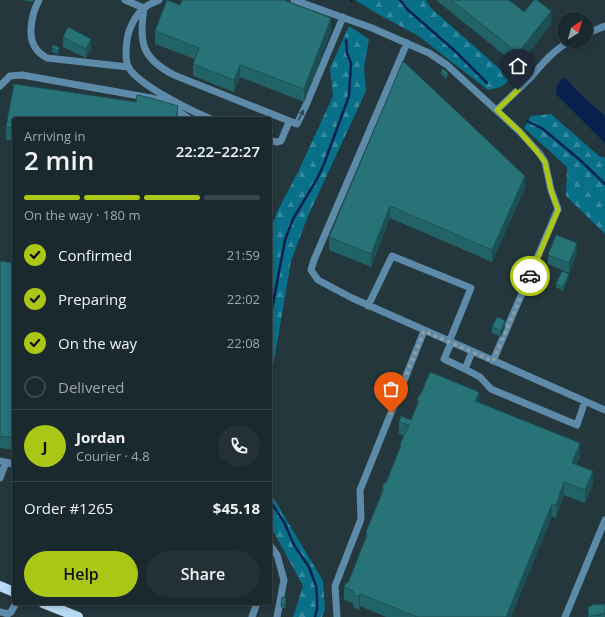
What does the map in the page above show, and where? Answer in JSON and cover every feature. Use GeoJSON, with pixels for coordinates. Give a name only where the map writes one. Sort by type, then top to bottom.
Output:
{"type":"FeatureCollection","features":[{"type":"Feature","properties":{"kind":"main road"},"geometry":{"type":"LineString","coordinates":[[0,586],[12,591]]}},
{"type":"Feature","properties":{"kind":"main road"},"geometry":{"type":"LineString","coordinates":[[48,605],[78,617]]}},
{"type":"Feature","properties":{"kind":"street"},"geometry":{"type":"LineString","coordinates":[[39,0],[32,26],[32,41],[37,51],[47,58],[128,67]]}},
{"type":"Feature","properties":{"kind":"street"},"geometry":{"type":"LineString","coordinates":[[125,0],[144,8]]}},
{"type":"Feature","properties":{"kind":"street"},"geometry":{"type":"LineString","coordinates":[[159,0],[144,8],[138,15],[128,36],[126,49],[128,67],[140,80],[195,113],[206,117]]}},
{"type":"Feature","properties":{"kind":"street"},"geometry":{"type":"LineString","coordinates":[[294,0],[372,28],[429,53],[447,65],[497,110],[520,132],[545,162],[551,190],[558,210],[493,361]]}},
{"type":"Feature","properties":{"kind":"street"},"geometry":{"type":"LineString","coordinates":[[144,8],[141,32],[145,48],[152,60],[160,68],[174,76],[269,116],[297,124],[342,17]]}},
{"type":"Feature","properties":{"kind":"street"},"geometry":{"type":"LineString","coordinates":[[593,31],[605,26]]}},
{"type":"Feature","properties":{"kind":"street"},"geometry":{"type":"LineString","coordinates":[[407,43],[311,270],[318,280],[368,306],[605,410]]}},
{"type":"Feature","properties":{"kind":"street"},"geometry":{"type":"LineString","coordinates":[[497,110],[518,90],[545,60],[560,48]]}},
{"type":"Feature","properties":{"kind":"street"},"geometry":{"type":"LineString","coordinates":[[0,86],[10,76],[22,75],[163,101],[186,117]]}},
{"type":"Feature","properties":{"kind":"street"},"geometry":{"type":"LineString","coordinates":[[272,141],[281,141],[289,122]]}},
{"type":"Feature","properties":{"kind":"street"},"geometry":{"type":"LineString","coordinates":[[368,306],[392,256],[471,288],[444,360],[480,377],[492,390],[577,425],[586,401]]}},
{"type":"Feature","properties":{"kind":"street"},"geometry":{"type":"LineString","coordinates":[[337,617],[335,586],[361,519],[360,490],[424,331]]}},
{"type":"Feature","properties":{"kind":"street"},"geometry":{"type":"LineString","coordinates":[[465,369],[472,352]]}},
{"type":"Feature","properties":{"kind":"street"},"geometry":{"type":"LineString","coordinates":[[0,478],[3,462]]}},
{"type":"Feature","properties":{"kind":"street"},"geometry":{"type":"LineString","coordinates":[[565,617],[605,520]]}},
{"type":"Feature","properties":{"kind":"street"},"geometry":{"type":"LineString","coordinates":[[272,548],[277,555],[284,580],[277,617]]}},
{"type":"Feature","properties":{"kind":"street"},"geometry":{"type":"LineString","coordinates":[[0,612],[8,614],[15,605]]}},
{"type":"Feature","properties":{"kind":"street"},"geometry":{"type":"LineString","coordinates":[[252,617],[256,605]]}},
{"type":"Feature","properties":{"kind":"green space"},"geometry":{"type":"Polygon","coordinates":[[[355,0],[426,0],[431,8],[511,79],[501,87],[488,90],[417,35],[355,0]]]}},
{"type":"Feature","properties":{"kind":"green space"},"geometry":{"type":"Polygon","coordinates":[[[349,26],[369,39],[364,68],[366,91],[308,216],[291,261],[272,372],[272,226],[277,212],[298,172],[333,96],[330,68],[349,26]]]}},
{"type":"Feature","properties":{"kind":"green space"},"geometry":{"type":"Polygon","coordinates":[[[551,114],[599,156],[605,158],[605,234],[566,196],[567,167],[524,128],[531,116],[551,114]]]}},
{"type":"Feature","properties":{"kind":"green space"},"geometry":{"type":"Polygon","coordinates":[[[272,495],[323,581],[325,609],[322,617],[293,617],[303,586],[272,529],[272,495]]]}},
{"type":"Feature","properties":{"kind":"shaded area"},"geometry":{"type":"Polygon","coordinates":[[[566,78],[579,93],[605,116],[605,143],[556,94],[557,86],[561,79],[566,78]]]}},
{"type":"Feature","properties":{"kind":"building"},"geometry":{"type":"Polygon","coordinates":[[[167,0],[180,5],[182,0],[284,0],[331,18],[304,89],[240,65],[234,80],[193,64],[199,48],[155,31],[167,0]]]}},
{"type":"Feature","properties":{"kind":"building"},"geometry":{"type":"Polygon","coordinates":[[[451,0],[509,0],[524,12],[534,0],[537,0],[551,11],[518,53],[451,0]]]}},
{"type":"Feature","properties":{"kind":"building"},"geometry":{"type":"Polygon","coordinates":[[[68,27],[91,39],[86,49],[63,37],[68,27]]]}},
{"type":"Feature","properties":{"kind":"building"},"geometry":{"type":"Polygon","coordinates":[[[53,45],[59,47],[58,51],[52,48],[53,45]]]}},
{"type":"Feature","properties":{"kind":"building"},"geometry":{"type":"Polygon","coordinates":[[[403,61],[525,176],[492,250],[390,206],[371,254],[329,237],[403,61]]]}},
{"type":"Feature","properties":{"kind":"building"},"geometry":{"type":"Polygon","coordinates":[[[443,69],[448,73],[446,76],[441,71],[443,69]]]}},
{"type":"Feature","properties":{"kind":"building"},"geometry":{"type":"Polygon","coordinates":[[[14,84],[136,102],[137,95],[178,106],[176,117],[12,117],[12,128],[6,127],[14,84]]]}},
{"type":"Feature","properties":{"kind":"building"},"geometry":{"type":"Polygon","coordinates":[[[556,235],[577,243],[569,263],[548,255],[556,235]]]}},
{"type":"Feature","properties":{"kind":"building"},"geometry":{"type":"Polygon","coordinates":[[[0,261],[12,263],[12,438],[0,436],[0,261]]]}},
{"type":"Feature","properties":{"kind":"building"},"geometry":{"type":"Polygon","coordinates":[[[562,271],[569,274],[563,287],[556,284],[562,271]]]}},
{"type":"Feature","properties":{"kind":"building"},"geometry":{"type":"Polygon","coordinates":[[[497,317],[505,320],[501,331],[492,327],[497,317]]]}},
{"type":"Feature","properties":{"kind":"building"},"geometry":{"type":"Polygon","coordinates":[[[430,372],[479,392],[475,401],[580,443],[572,463],[593,471],[585,490],[564,482],[556,505],[552,504],[506,617],[417,617],[360,594],[359,597],[353,595],[354,592],[344,587],[346,583],[348,583],[367,535],[366,532],[384,488],[382,487],[384,483],[386,483],[401,445],[400,444],[409,425],[399,422],[401,416],[411,420],[419,401],[417,400],[430,372]]]}},
{"type":"Feature","properties":{"kind":"building"},"geometry":{"type":"Polygon","coordinates":[[[282,597],[286,598],[285,605],[281,605],[282,597]]]}},
{"type":"Feature","properties":{"kind":"building"},"geometry":{"type":"Polygon","coordinates":[[[605,604],[605,613],[589,616],[588,607],[592,606],[591,605],[605,604]]]}},
{"type":"Feature","properties":{"kind":"waterway"},"geometry":{"type":"LineString","coordinates":[[400,0],[408,10],[455,51],[487,83]]}},
{"type":"Feature","properties":{"kind":"waterway"},"geometry":{"type":"LineString","coordinates":[[272,309],[285,240],[293,219],[317,179],[324,164],[349,96],[351,63],[347,53],[346,40]]}},
{"type":"Feature","properties":{"kind":"waterway"},"geometry":{"type":"LineString","coordinates":[[527,121],[543,129],[580,160],[605,184]]}},
{"type":"Feature","properties":{"kind":"waterway"},"geometry":{"type":"LineString","coordinates":[[272,504],[284,522],[294,545],[309,567],[316,586],[317,609],[315,617]]}},
{"type":"Feature","properties":{"kind":"way so far"},"geometry":{"type":"LineString","coordinates":[[391,413],[424,331],[493,361],[530,276]]}},
{"type":"Feature","properties":{"kind":"route"},"geometry":{"type":"LineString","coordinates":[[518,90],[497,110],[520,132],[540,154],[545,162],[551,190],[558,210],[530,276]]}}]}
